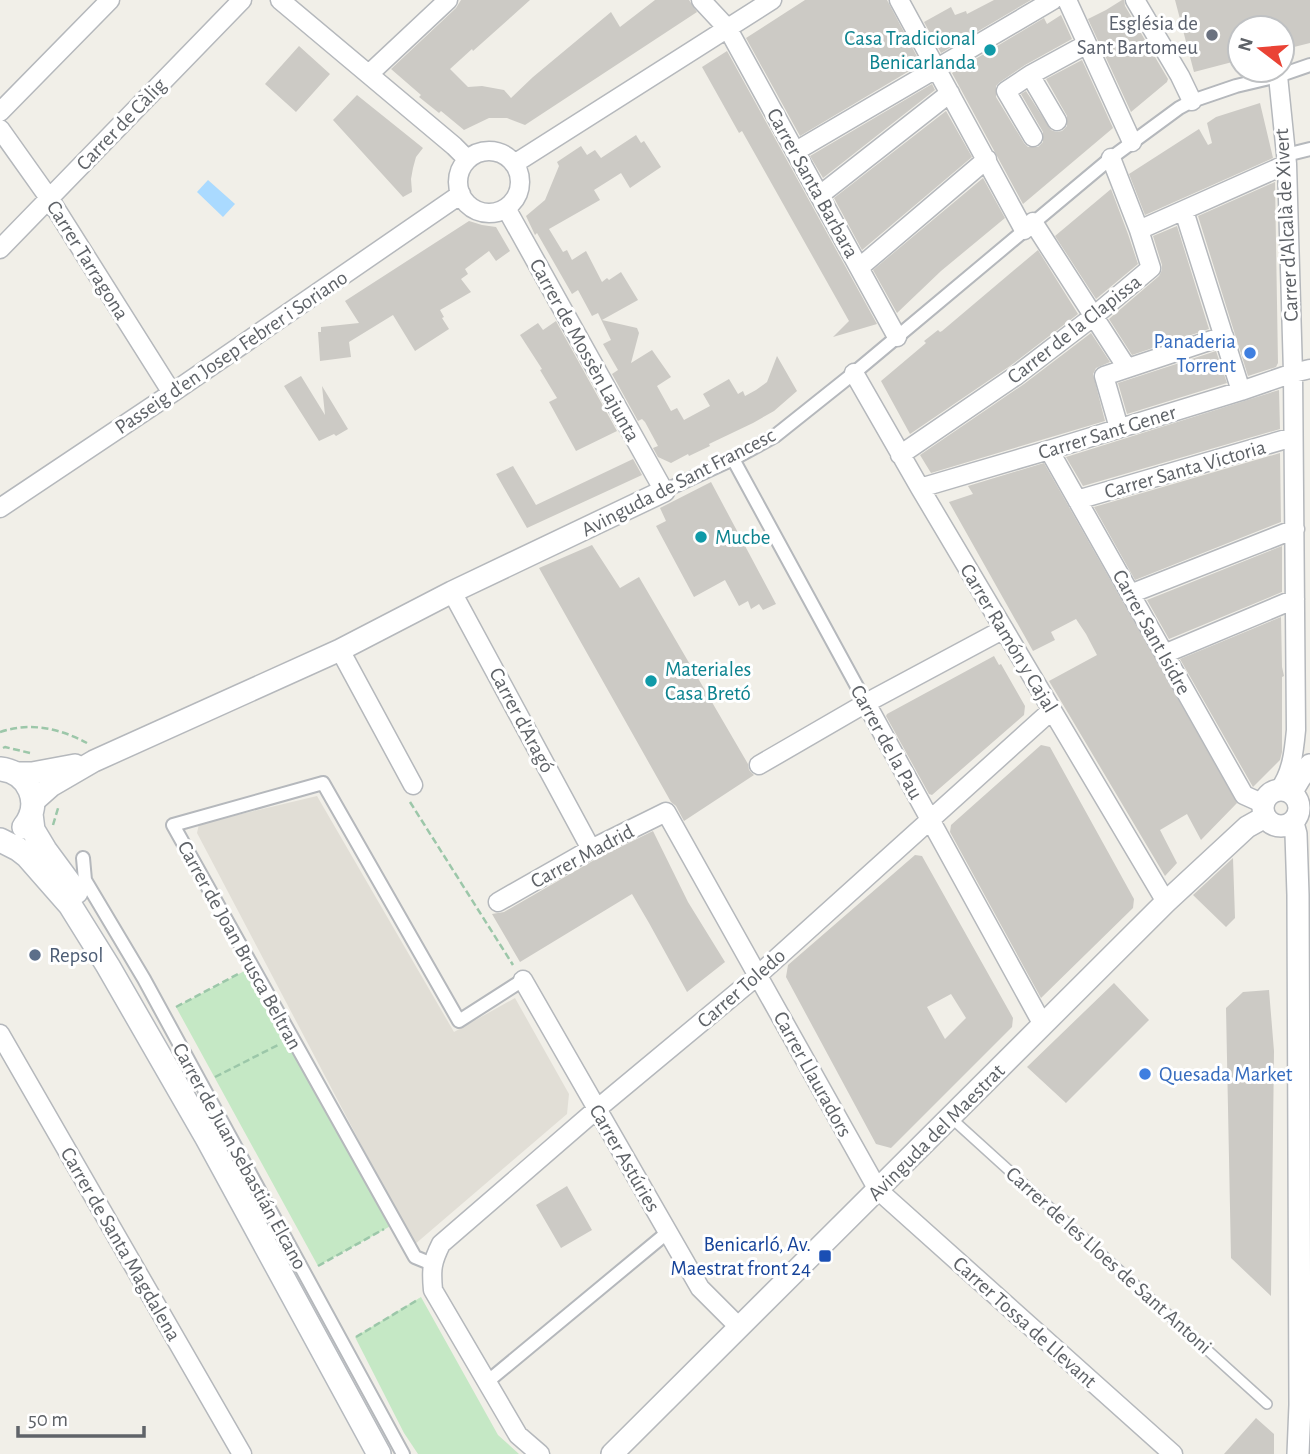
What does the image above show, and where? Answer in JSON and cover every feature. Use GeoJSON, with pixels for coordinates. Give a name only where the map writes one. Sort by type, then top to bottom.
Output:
{"type":"FeatureCollection","features":[{"type":"Feature","properties":{"kind":"main road","name":"Carrer de Juan Sebastián Elcano"},"geometry":{"type":"LineString","coordinates":[[7,771],[28,785],[32,793],[33,830],[120,959],[207,1138]]}},
{"type":"Feature","properties":{"kind":"main road"},"geometry":{"type":"LineString","coordinates":[[0,839],[17,833],[28,822],[32,808]]}},
{"type":"Feature","properties":{"kind":"main road","name":"Carrer de Juan Sebastián Elcano"},"geometry":{"type":"LineString","coordinates":[[0,839],[27,856],[70,905],[108,966],[207,1138],[379,1454]]}},
{"type":"Feature","properties":{"kind":"street"},"geometry":{"type":"LineString","coordinates":[[0,112],[110,0]]}},
{"type":"Feature","properties":{"kind":"street","name":"Carrer de Càlig"},"geometry":{"type":"LineString","coordinates":[[0,249],[242,0]]}},
{"type":"Feature","properties":{"kind":"street"},"geometry":{"type":"LineString","coordinates":[[280,0],[454,146],[466,161]]}},
{"type":"Feature","properties":{"kind":"street"},"geometry":{"type":"LineString","coordinates":[[369,74],[448,0]]}},
{"type":"Feature","properties":{"kind":"street","name":"Carrer Santa Barbara"},"geometry":{"type":"LineString","coordinates":[[701,0],[728,29],[897,337]]}},
{"type":"Feature","properties":{"kind":"street"},"geometry":{"type":"LineString","coordinates":[[514,164],[772,0]]}},
{"type":"Feature","properties":{"kind":"street"},"geometry":{"type":"LineString","coordinates":[[899,0],[986,159],[1127,368]]}},
{"type":"Feature","properties":{"kind":"street"},"geometry":{"type":"LineString","coordinates":[[796,151],[1053,0]]}},
{"type":"Feature","properties":{"kind":"street"},"geometry":{"type":"LineString","coordinates":[[1067,0],[1132,142]]}},
{"type":"Feature","properties":{"kind":"street"},"geometry":{"type":"LineString","coordinates":[[1135,0],[1192,101]]}},
{"type":"Feature","properties":{"kind":"street"},"geometry":{"type":"LineString","coordinates":[[1033,137],[1006,91],[1087,44]]}},
{"type":"Feature","properties":{"kind":"street"},"geometry":{"type":"LineString","coordinates":[[1030,75],[1058,121]]}},
{"type":"Feature","properties":{"kind":"street","name":"Avinguda de Sant Francesc"},"geometry":{"type":"LineString","coordinates":[[7,771],[32,773],[93,753],[340,650],[452,592],[775,436],[1132,142],[1192,101],[1244,84]]}},
{"type":"Feature","properties":{"kind":"street","name":"Carrer d'Alcalà de Xivert"},"geometry":{"type":"LineString","coordinates":[[1275,801],[1286,778],[1294,751],[1296,730],[1293,437],[1301,371],[1287,160],[1279,84]]}},
{"type":"Feature","properties":{"kind":"street"},"geometry":{"type":"LineString","coordinates":[[820,195],[950,93]]}},
{"type":"Feature","properties":{"kind":"street","name":"Carrer Tarragona"},"geometry":{"type":"LineString","coordinates":[[0,129],[49,198],[172,393]]}},
{"type":"Feature","properties":{"kind":"street"},"geometry":{"type":"LineString","coordinates":[[1139,230],[1310,149]]}},
{"type":"Feature","properties":{"kind":"street"},"geometry":{"type":"LineString","coordinates":[[491,151],[508,157],[514,164],[520,183],[513,201],[506,208],[489,213],[472,208],[465,202],[458,186],[458,177],[466,161],[473,155],[491,151]]}},
{"type":"Feature","properties":{"kind":"street","name":"Carrer de la Clapissa"},"geometry":{"type":"LineString","coordinates":[[900,455],[1017,375],[1151,268],[1111,158]]}},
{"type":"Feature","properties":{"kind":"street"},"geometry":{"type":"LineString","coordinates":[[860,267],[986,159]]}},
{"type":"Feature","properties":{"kind":"street","name":"Passeig d'en Josep Febrer i Soriano"},"geometry":{"type":"LineString","coordinates":[[0,508],[461,194]]}},
{"type":"Feature","properties":{"kind":"street","name":"Carrer de Mossèn Lajunta"},"geometry":{"type":"LineString","coordinates":[[506,208],[664,491]]}},
{"type":"Feature","properties":{"kind":"street"},"geometry":{"type":"LineString","coordinates":[[1184,211],[1241,391]]}},
{"type":"Feature","properties":{"kind":"street"},"geometry":{"type":"LineString","coordinates":[[1119,428],[1104,376],[1224,335]]}},
{"type":"Feature","properties":{"kind":"street","name":"Carrer Sant Gener"},"geometry":{"type":"LineString","coordinates":[[920,488],[1301,371]]}},
{"type":"Feature","properties":{"kind":"street","name":"Carrer Ramón y Cajal"},"geometry":{"type":"LineString","coordinates":[[854,373],[1166,902]]}},
{"type":"Feature","properties":{"kind":"street","name":"Carrer Santa Victoria"},"geometry":{"type":"LineString","coordinates":[[1077,500],[1293,437]]}},
{"type":"Feature","properties":{"kind":"street","name":"Carrer Sant Isidre"},"geometry":{"type":"LineString","coordinates":[[1049,450],[1244,795],[1275,801]]}},
{"type":"Feature","properties":{"kind":"street","name":"Carrer de la Pau"},"geometry":{"type":"LineString","coordinates":[[733,458],[1043,1025]]}},
{"type":"Feature","properties":{"kind":"street"},"geometry":{"type":"LineString","coordinates":[[1130,594],[1295,529]]}},
{"type":"Feature","properties":{"kind":"street","name":"Carrer d'Aragó"},"geometry":{"type":"LineString","coordinates":[[452,592],[591,849]]}},
{"type":"Feature","properties":{"kind":"street"},"geometry":{"type":"LineString","coordinates":[[1164,654],[1295,598]]}},
{"type":"Feature","properties":{"kind":"street"},"geometry":{"type":"LineString","coordinates":[[759,765],[866,703],[1004,629]]}},
{"type":"Feature","properties":{"kind":"street"},"geometry":{"type":"LineString","coordinates":[[340,650],[413,785]]}},
{"type":"Feature","properties":{"kind":"street","name":"Carrer Toledo"},"geometry":{"type":"LineString","coordinates":[[432,1264],[441,1244],[757,976],[1052,710]]}},
{"type":"Feature","properties":{"kind":"street","name":"Avinguda de Sant Francesc"},"geometry":{"type":"LineString","coordinates":[[32,808],[51,786],[93,753]]}},
{"type":"Feature","properties":{"kind":"street"},"geometry":{"type":"LineString","coordinates":[[1275,801],[1295,796],[1300,807],[1293,823],[1283,827],[1272,825],[1275,801],[1310,765]]}},
{"type":"Feature","properties":{"kind":"street","name":"Carrer de Joan Brusca Beltran"},"geometry":{"type":"LineString","coordinates":[[432,1264],[415,1258],[173,825],[323,783],[459,1021],[523,980]]}},
{"type":"Feature","properties":{"kind":"street","name":"Avinguda del Maestrat"},"geometry":{"type":"LineString","coordinates":[[612,1454],[1166,902],[1275,801]]}},
{"type":"Feature","properties":{"kind":"street","name":"Carrer Madrid"},"geometry":{"type":"LineString","coordinates":[[498,902],[591,849],[666,812]]}},
{"type":"Feature","properties":{"kind":"street","name":"Carrer Llauradors"},"geometry":{"type":"LineString","coordinates":[[666,812],[878,1190]]}},
{"type":"Feature","properties":{"kind":"street"},"geometry":{"type":"LineString","coordinates":[[1293,823],[1304,900],[1298,1454]]}},
{"type":"Feature","properties":{"kind":"street","name":"Carrer de Juan Sebastián Elcano"},"geometry":{"type":"LineString","coordinates":[[83,858],[85,880],[144,979],[403,1454]]}},
{"type":"Feature","properties":{"kind":"street","name":"Carrer Astúries"},"geometry":{"type":"LineString","coordinates":[[523,980],[700,1288],[739,1327]]}},
{"type":"Feature","properties":{"kind":"street","name":"Carrer de Santa Magdalena"},"geometry":{"type":"LineString","coordinates":[[0,1034],[242,1454]]}},
{"type":"Feature","properties":{"kind":"street","name":"Carrer Tossa de Llevant"},"geometry":{"type":"LineString","coordinates":[[878,1190],[1173,1454]]}},
{"type":"Feature","properties":{"kind":"street"},"geometry":{"type":"LineString","coordinates":[[487,1382],[668,1232]]}},
{"type":"Feature","properties":{"kind":"street"},"geometry":{"type":"LineString","coordinates":[[432,1264],[433,1290],[519,1436],[540,1454]]}},
{"type":"Feature","properties":{"kind":"lane","name":"Carrer de les Lloes de Sant Antoni"},"geometry":{"type":"LineString","coordinates":[[950,1117],[1267,1404]]}},
{"type":"Feature","properties":{"kind":"path"},"geometry":{"type":"LineString","coordinates":[[0,732],[30,726],[50,728],[67,733],[93,753]]}},
{"type":"Feature","properties":{"kind":"path"},"geometry":{"type":"LineString","coordinates":[[413,785],[403,790],[523,980]]}},
{"type":"Feature","properties":{"kind":"path"},"geometry":{"type":"LineString","coordinates":[[58,833],[52,826],[59,805]]}},
{"type":"Feature","properties":{"kind":"path"},"geometry":{"type":"LineString","coordinates":[[176,1007],[252,967]]}},
{"type":"Feature","properties":{"kind":"path"},"geometry":{"type":"LineString","coordinates":[[215,1077],[292,1038]]}},
{"type":"Feature","properties":{"kind":"path"},"geometry":{"type":"LineString","coordinates":[[318,1266],[396,1223]]}},
{"type":"Feature","properties":{"kind":"path"},"geometry":{"type":"LineString","coordinates":[[355,1337],[433,1290]]}},
{"type":"Feature","properties":{"kind":"shaded area"},"geometry":{"type":"Polygon","coordinates":[[[317,796],[454,1032],[515,998],[569,1094],[567,1114],[414,1245],[197,833],[199,824],[317,796]]]}},
{"type":"Feature","properties":{"kind":"green space"},"geometry":{"type":"Polygon","coordinates":[[[252,967],[396,1223],[318,1266],[176,1007],[252,967]]]}},
{"type":"Feature","properties":{"kind":"green space"},"geometry":{"type":"Polygon","coordinates":[[[421,1297],[498,1435],[519,1454],[418,1454],[404,1433],[355,1337],[421,1297]]]}},
{"type":"Feature","properties":{"kind":"water"},"geometry":{"type":"Polygon","coordinates":[[[208,180],[235,204],[223,217],[197,192],[208,180]]]}},
{"type":"Feature","properties":{"kind":"building"},"geometry":{"type":"Polygon","coordinates":[[[461,0],[530,0],[450,69],[468,87],[482,86],[504,90],[511,98],[611,12],[620,27],[655,0],[689,0],[697,12],[525,125],[507,118],[489,118],[464,130],[419,97],[421,95],[391,69],[456,8],[461,0]]]}},
{"type":"Feature","properties":{"kind":"building"},"geometry":{"type":"Polygon","coordinates":[[[805,0],[887,0],[921,64],[800,136],[746,38],[805,0]]]}},
{"type":"Feature","properties":{"kind":"building"},"geometry":{"type":"Polygon","coordinates":[[[994,0],[1031,0],[941,53],[924,22],[951,7],[955,15],[966,11],[967,14],[994,0]]]}},
{"type":"Feature","properties":{"kind":"building"},"geometry":{"type":"Polygon","coordinates":[[[1122,0],[1168,79],[1131,112],[1088,19],[1122,0]]]}},
{"type":"Feature","properties":{"kind":"building","name":"Església de Sant Bartomeu"},"geometry":{"type":"Polygon","coordinates":[[[1175,0],[1310,0],[1310,43],[1296,46],[1296,14],[1226,14],[1226,64],[1194,72],[1175,0]]]}},
{"type":"Feature","properties":{"kind":"building"},"geometry":{"type":"Polygon","coordinates":[[[1061,15],[1072,39],[1000,82],[996,86],[996,97],[1024,143],[1028,147],[1038,147],[1043,142],[1043,132],[1021,94],[1026,91],[1051,130],[1062,131],[1067,126],[1067,116],[1046,79],[1082,60],[1113,128],[1023,204],[952,73],[1044,18],[1047,24],[1061,15]]]}},
{"type":"Feature","properties":{"kind":"building"},"geometry":{"type":"Polygon","coordinates":[[[299,46],[330,74],[296,112],[265,84],[299,46]]]}},
{"type":"Feature","properties":{"kind":"building"},"geometry":{"type":"Polygon","coordinates":[[[727,51],[877,324],[833,337],[849,321],[742,131],[739,133],[702,67],[727,51]]]}},
{"type":"Feature","properties":{"kind":"building"},"geometry":{"type":"Polygon","coordinates":[[[932,84],[935,90],[823,178],[810,156],[932,84]]]}},
{"type":"Feature","properties":{"kind":"building"},"geometry":{"type":"Polygon","coordinates":[[[357,95],[423,148],[416,157],[413,168],[412,192],[403,197],[333,120],[357,95]]]}},
{"type":"Feature","properties":{"kind":"building"},"geometry":{"type":"Polygon","coordinates":[[[1260,103],[1273,158],[1145,215],[1129,174],[1199,129],[1208,145],[1212,143],[1207,123],[1216,117],[1260,103]]]}},
{"type":"Feature","properties":{"kind":"building"},"geometry":{"type":"Polygon","coordinates":[[[946,111],[972,157],[862,250],[834,198],[946,111]]]}},
{"type":"Feature","properties":{"kind":"building"},"geometry":{"type":"Polygon","coordinates":[[[636,135],[641,143],[644,141],[661,167],[630,188],[621,173],[594,190],[600,200],[549,229],[563,252],[567,250],[572,260],[586,251],[602,282],[621,272],[638,300],[602,320],[637,328],[639,333],[631,363],[652,350],[671,377],[657,386],[671,411],[677,408],[684,420],[710,406],[703,394],[729,379],[738,394],[743,391],[745,396],[756,390],[767,382],[777,356],[797,391],[774,411],[753,423],[671,463],[658,457],[653,448],[658,446],[645,422],[642,419],[638,421],[612,374],[618,370],[603,344],[611,340],[598,313],[592,316],[578,290],[572,294],[526,216],[545,200],[559,166],[557,162],[581,146],[587,155],[595,150],[601,158],[636,135]]]}},
{"type":"Feature","properties":{"kind":"building"},"geometry":{"type":"Polygon","coordinates":[[[983,178],[1005,218],[941,271],[897,313],[873,270],[983,178]]]}},
{"type":"Feature","properties":{"kind":"building"},"geometry":{"type":"Polygon","coordinates":[[[1275,182],[1278,363],[1276,367],[1248,376],[1198,216],[1275,182]]]}},
{"type":"Feature","properties":{"kind":"building"},"geometry":{"type":"Polygon","coordinates":[[[1111,189],[1138,264],[1096,299],[1055,236],[1111,189]]]}},
{"type":"Feature","properties":{"kind":"building"},"geometry":{"type":"Polygon","coordinates":[[[469,221],[496,227],[510,251],[496,261],[489,251],[465,269],[468,274],[461,279],[471,292],[440,310],[449,329],[415,351],[393,315],[349,342],[351,357],[320,361],[318,332],[321,332],[321,327],[359,323],[345,301],[469,221]]]}},
{"type":"Feature","properties":{"kind":"building"},"geometry":{"type":"Polygon","coordinates":[[[1177,226],[1209,329],[1132,355],[1109,319],[1159,276],[1162,265],[1153,236],[1177,226]]]}},
{"type":"Feature","properties":{"kind":"building"},"geometry":{"type":"Polygon","coordinates":[[[1038,250],[1078,314],[1010,366],[910,434],[881,381],[926,343],[924,341],[938,330],[942,331],[1038,250]]]}},
{"type":"Feature","properties":{"kind":"building"},"geometry":{"type":"Polygon","coordinates":[[[556,321],[617,431],[576,451],[549,402],[557,398],[520,335],[538,323],[543,330],[556,321]]]}},
{"type":"Feature","properties":{"kind":"building"},"geometry":{"type":"Polygon","coordinates":[[[1091,333],[1110,362],[1096,368],[1093,374],[1105,421],[931,473],[920,455],[1024,384],[1091,333]]]}},
{"type":"Feature","properties":{"kind":"building"},"geometry":{"type":"Polygon","coordinates":[[[1216,351],[1227,383],[1127,414],[1118,383],[1216,351]]]}},
{"type":"Feature","properties":{"kind":"building"},"geometry":{"type":"Polygon","coordinates":[[[301,376],[325,415],[322,386],[348,429],[319,441],[284,386],[301,376]]]}},
{"type":"Feature","properties":{"kind":"building"},"geometry":{"type":"Polygon","coordinates":[[[1279,390],[1280,429],[1083,486],[1066,457],[1279,390]]]}},
{"type":"Feature","properties":{"kind":"building"},"geometry":{"type":"Polygon","coordinates":[[[1280,453],[1281,522],[1135,580],[1094,507],[1280,453]]]}},
{"type":"Feature","properties":{"kind":"building"},"geometry":{"type":"Polygon","coordinates":[[[633,459],[642,475],[527,528],[496,474],[513,466],[536,505],[633,459]]]}},
{"type":"Feature","properties":{"kind":"building"},"geometry":{"type":"Polygon","coordinates":[[[1044,463],[1237,803],[1201,840],[1187,814],[1160,830],[1177,863],[1165,876],[1049,681],[1097,655],[1086,634],[1076,619],[1051,632],[1055,640],[1033,651],[949,502],[973,494],[968,486],[1044,463]]]}},
{"type":"Feature","properties":{"kind":"building","name":"Mucbe"},"geometry":{"type":"Polygon","coordinates":[[[711,482],[776,604],[763,610],[759,604],[751,609],[748,601],[739,606],[725,580],[694,597],[656,526],[666,521],[660,508],[711,482]]]}},
{"type":"Feature","properties":{"kind":"building","name":"Materiales Casa Bretó"},"geometry":{"type":"Polygon","coordinates":[[[592,545],[620,588],[639,577],[754,775],[684,821],[539,568],[592,545]]]}},
{"type":"Feature","properties":{"kind":"building"},"geometry":{"type":"Polygon","coordinates":[[[1282,546],[1282,592],[1169,639],[1147,600],[1282,546]]]}},
{"type":"Feature","properties":{"kind":"building"},"geometry":{"type":"Polygon","coordinates":[[[1281,617],[1284,676],[1282,752],[1280,760],[1253,787],[1180,659],[1281,617]]]}},
{"type":"Feature","properties":{"kind":"building"},"geometry":{"type":"Polygon","coordinates":[[[994,656],[1025,706],[1024,715],[932,795],[929,794],[886,716],[994,656]]]}},
{"type":"Feature","properties":{"kind":"building"},"geometry":{"type":"Polygon","coordinates":[[[1041,745],[1050,747],[1134,899],[1133,908],[1041,998],[950,832],[951,825],[1041,745]]]}},
{"type":"Feature","properties":{"kind":"building"},"geometry":{"type":"Polygon","coordinates":[[[653,831],[688,902],[725,962],[687,992],[632,894],[520,962],[492,914],[504,912],[596,859],[653,831]]]}},
{"type":"Feature","properties":{"kind":"building"},"geometry":{"type":"Polygon","coordinates":[[[915,855],[922,856],[1013,1018],[1012,1027],[891,1148],[876,1144],[786,977],[788,965],[915,855]],[[951,994],[927,1007],[945,1039],[966,1018],[951,994]]]}},
{"type":"Feature","properties":{"kind":"building"},"geometry":{"type":"Polygon","coordinates":[[[1233,858],[1235,918],[1226,927],[1193,895],[1233,858]]]}},
{"type":"Feature","properties":{"kind":"building"},"geometry":{"type":"Polygon","coordinates":[[[1114,983],[1149,1020],[1066,1103],[1027,1067],[1114,983]]]}},
{"type":"Feature","properties":{"kind":"building"},"geometry":{"type":"Polygon","coordinates":[[[1269,990],[1274,1051],[1271,1296],[1231,1258],[1226,1008],[1243,992],[1269,990]]]}},
{"type":"Feature","properties":{"kind":"building"},"geometry":{"type":"Polygon","coordinates":[[[567,1186],[592,1230],[561,1248],[536,1205],[567,1186]]]}},
{"type":"Feature","properties":{"kind":"building"},"geometry":{"type":"Polygon","coordinates":[[[1256,1418],[1274,1434],[1274,1454],[1224,1454],[1256,1418]]]}},
{"type":"Feature","properties":{"kind":"place","name":"Església de Sant Bartomeu"},"geometry":{"type":"Point","coordinates":[1212,35]}},
{"type":"Feature","properties":{"kind":"place","name":"Casa Tradicional Benicarlanda"},"geometry":{"type":"Point","coordinates":[990,50]}},
{"type":"Feature","properties":{"kind":"place","name":"Panaderia Torrent"},"geometry":{"type":"Point","coordinates":[1250,353]}},
{"type":"Feature","properties":{"kind":"place","name":"Mucbe"},"geometry":{"type":"Point","coordinates":[701,537]}},
{"type":"Feature","properties":{"kind":"place","name":"Materiales Casa Bretó"},"geometry":{"type":"Point","coordinates":[651,681]}},
{"type":"Feature","properties":{"kind":"place","name":"Repsol"},"geometry":{"type":"Point","coordinates":[35,955]}},
{"type":"Feature","properties":{"kind":"place","name":"Quesada Market"},"geometry":{"type":"Point","coordinates":[1145,1074]}},
{"type":"Feature","properties":{"kind":"place","name":"Benicarló, Av. Maestrat front 24"},"geometry":{"type":"Point","coordinates":[825,1256]}}]}
